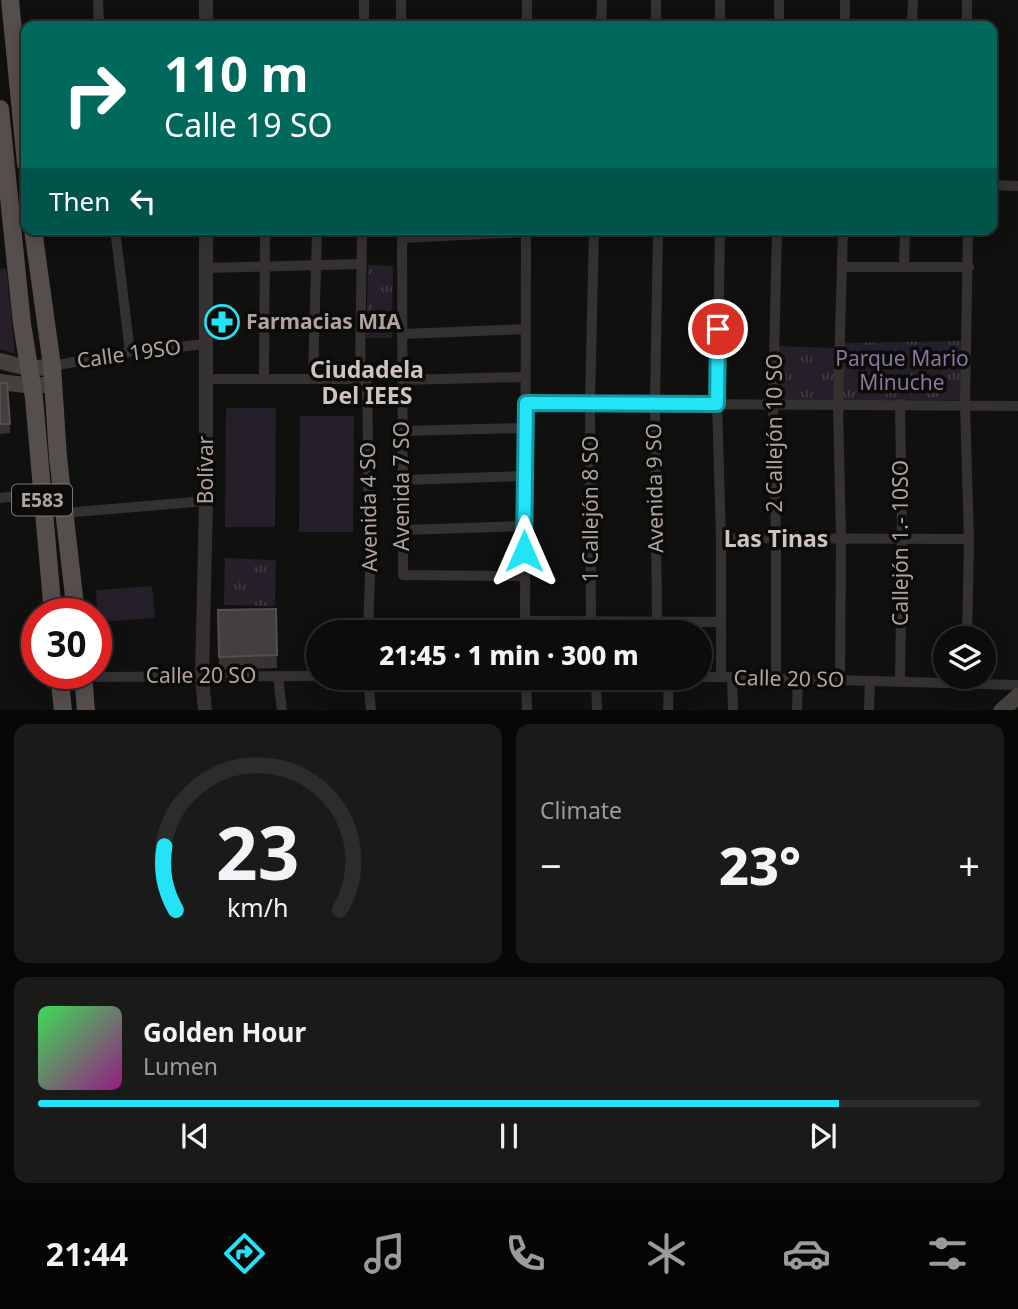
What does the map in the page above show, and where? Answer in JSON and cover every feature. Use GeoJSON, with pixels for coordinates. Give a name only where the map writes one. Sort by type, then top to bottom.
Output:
{"type":"FeatureCollection","features":[{"type":"Feature","properties":{"kind":"main road"},"geometry":{"type":"LineString","coordinates":[[10,0],[21,63]]}},
{"type":"Feature","properties":{"kind":"main road"},"geometry":{"type":"LineString","coordinates":[[0,109],[22,324],[32,377]]}},
{"type":"Feature","properties":{"kind":"main road"},"geometry":{"type":"LineString","coordinates":[[0,382],[32,377],[52,366],[34,235]]}},
{"type":"Feature","properties":{"kind":"main road"},"geometry":{"type":"LineString","coordinates":[[0,361],[53,384]]}},
{"type":"Feature","properties":{"kind":"main road","name":"E583"},"geometry":{"type":"LineString","coordinates":[[52,366],[74,598]]}},
{"type":"Feature","properties":{"kind":"main road","name":"E583"},"geometry":{"type":"LineString","coordinates":[[32,377],[52,598]]}},
{"type":"Feature","properties":{"kind":"main road"},"geometry":{"type":"LineString","coordinates":[[61,689],[63,710]]}},
{"type":"Feature","properties":{"kind":"main road"},"geometry":{"type":"LineString","coordinates":[[84,689],[86,710]]}},
{"type":"Feature","properties":{"kind":"main road"},"geometry":{"type":"LineString","coordinates":[[1001,710],[1018,696]]}},
{"type":"Feature","properties":{"kind":"street"},"geometry":{"type":"LineString","coordinates":[[99,0],[99,21]]}},
{"type":"Feature","properties":{"kind":"street"},"geometry":{"type":"LineString","coordinates":[[206,0],[206,21]]}},
{"type":"Feature","properties":{"kind":"street"},"geometry":{"type":"LineString","coordinates":[[364,21],[365,0]]}},
{"type":"Feature","properties":{"kind":"street"},"geometry":{"type":"LineString","coordinates":[[401,0],[401,21]]}},
{"type":"Feature","properties":{"kind":"street"},"geometry":{"type":"LineString","coordinates":[[527,0],[527,21]]}},
{"type":"Feature","properties":{"kind":"street"},"geometry":{"type":"LineString","coordinates":[[601,21],[602,0]]}},
{"type":"Feature","properties":{"kind":"street"},"geometry":{"type":"LineString","coordinates":[[656,0],[656,21]]}},
{"type":"Feature","properties":{"kind":"street"},"geometry":{"type":"LineString","coordinates":[[720,0],[720,21]]}},
{"type":"Feature","properties":{"kind":"street"},"geometry":{"type":"LineString","coordinates":[[779,0],[779,21]]}},
{"type":"Feature","properties":{"kind":"street"},"geometry":{"type":"LineString","coordinates":[[845,0],[845,21]]}},
{"type":"Feature","properties":{"kind":"street"},"geometry":{"type":"LineString","coordinates":[[912,21],[913,0]]}},
{"type":"Feature","properties":{"kind":"street"},"geometry":{"type":"LineString","coordinates":[[967,0],[967,21]]}},
{"type":"Feature","properties":{"kind":"street"},"geometry":{"type":"LineString","coordinates":[[997,185],[1018,186]]}},
{"type":"Feature","properties":{"kind":"street"},"geometry":{"type":"LineString","coordinates":[[116,235],[130,352]]}},
{"type":"Feature","properties":{"kind":"street","name":"Bolívar"},"geometry":{"type":"LineString","coordinates":[[205,710],[202,677],[206,501],[206,235]]}},
{"type":"Feature","properties":{"kind":"street"},"geometry":{"type":"LineString","coordinates":[[264,379],[265,235]]}},
{"type":"Feature","properties":{"kind":"street"},"geometry":{"type":"LineString","coordinates":[[313,379],[317,235]]}},
{"type":"Feature","properties":{"kind":"street","name":"Avenida 4 SO"},"geometry":{"type":"LineString","coordinates":[[362,235],[363,381],[370,575],[368,620]]}},
{"type":"Feature","properties":{"kind":"street","name":"Avenida 7 SO"},"geometry":{"type":"LineString","coordinates":[[402,235],[403,575],[524,576]]}},
{"type":"Feature","properties":{"kind":"street"},"geometry":{"type":"LineString","coordinates":[[525,620],[526,235]]}},
{"type":"Feature","properties":{"kind":"street","name":"1 Callejón 8 SO"},"geometry":{"type":"LineString","coordinates":[[591,620],[590,403],[594,235]]}},
{"type":"Feature","properties":{"kind":"street","name":"Avenida 9 SO"},"geometry":{"type":"LineString","coordinates":[[657,620],[655,404],[658,235]]}},
{"type":"Feature","properties":{"kind":"street"},"geometry":{"type":"LineString","coordinates":[[720,235],[717,404],[721,622],[726,678],[733,710]]}},
{"type":"Feature","properties":{"kind":"street","name":"2 Callejón 10 SO"},"geometry":{"type":"LineString","coordinates":[[776,679],[774,404],[777,235]]}},
{"type":"Feature","properties":{"kind":"street"},"geometry":{"type":"LineString","coordinates":[[840,680],[838,404],[843,235]]}},
{"type":"Feature","properties":{"kind":"street"},"geometry":{"type":"LineString","coordinates":[[904,267],[905,235]]}},
{"type":"Feature","properties":{"kind":"street"},"geometry":{"type":"LineString","coordinates":[[967,626],[969,540],[965,405],[968,235]]}},
{"type":"Feature","properties":{"kind":"street"},"geometry":{"type":"LineString","coordinates":[[206,268],[362,264]]}},
{"type":"Feature","properties":{"kind":"street"},"geometry":{"type":"LineString","coordinates":[[843,267],[969,267]]}},
{"type":"Feature","properties":{"kind":"street"},"geometry":{"type":"LineString","coordinates":[[402,334],[526,329]]}},
{"type":"Feature","properties":{"kind":"street","name":"Calle 19SO"},"geometry":{"type":"LineString","coordinates":[[52,366],[130,352],[206,344]]}},
{"type":"Feature","properties":{"kind":"street"},"geometry":{"type":"LineString","coordinates":[[402,380],[525,377]]}},
{"type":"Feature","properties":{"kind":"street"},"geometry":{"type":"LineString","coordinates":[[206,379],[363,381]]}},
{"type":"Feature","properties":{"kind":"street"},"geometry":{"type":"LineString","coordinates":[[526,403],[1018,406]]}},
{"type":"Feature","properties":{"kind":"street","name":"Callejón 1.- 10SO"},"geometry":{"type":"LineString","coordinates":[[900,404],[900,682]]}},
{"type":"Feature","properties":{"kind":"street"},"geometry":{"type":"LineString","coordinates":[[402,431],[524,428]]}},
{"type":"Feature","properties":{"kind":"street"},"geometry":{"type":"LineString","coordinates":[[402,480],[525,476]]}},
{"type":"Feature","properties":{"kind":"street"},"geometry":{"type":"LineString","coordinates":[[0,498],[41,494]]}},
{"type":"Feature","properties":{"kind":"street"},"geometry":{"type":"LineString","coordinates":[[64,513],[206,501]]}},
{"type":"Feature","properties":{"kind":"street"},"geometry":{"type":"LineString","coordinates":[[403,530],[524,526]]}},
{"type":"Feature","properties":{"kind":"street"},"geometry":{"type":"LineString","coordinates":[[721,538],[969,540]]}},
{"type":"Feature","properties":{"kind":"street"},"geometry":{"type":"LineString","coordinates":[[712,622],[721,622]]}},
{"type":"Feature","properties":{"kind":"street","name":"Calle 20 SO"},"geometry":{"type":"LineString","coordinates":[[112,675],[306,676]]}},
{"type":"Feature","properties":{"kind":"street"},"geometry":{"type":"LineString","coordinates":[[278,676],[282,710]]}},
{"type":"Feature","properties":{"kind":"street","name":"Calle 20 SO"},"geometry":{"type":"LineString","coordinates":[[712,678],[933,681]]}},
{"type":"Feature","properties":{"kind":"street"},"geometry":{"type":"LineString","coordinates":[[797,710],[798,679]]}},
{"type":"Feature","properties":{"kind":"street"},"geometry":{"type":"LineString","coordinates":[[869,710],[870,681]]}},
{"type":"Feature","properties":{"kind":"street","name":"Calle 20 SO"},"geometry":{"type":"LineString","coordinates":[[996,683],[1018,685]]}},
{"type":"Feature","properties":{"kind":"street"},"geometry":{"type":"LineString","coordinates":[[369,690],[371,710]]}},
{"type":"Feature","properties":{"kind":"street"},"geometry":{"type":"LineString","coordinates":[[526,690],[527,710]]}},
{"type":"Feature","properties":{"kind":"street"},"geometry":{"type":"LineString","coordinates":[[596,690],[597,710]]}},
{"type":"Feature","properties":{"kind":"street"},"geometry":{"type":"LineString","coordinates":[[667,710],[668,690]]}},
{"type":"Feature","properties":{"kind":"green space"},"geometry":{"type":"Polygon","coordinates":[[[368,265],[393,266],[392,338],[366,338],[368,265]]]}},
{"type":"Feature","properties":{"kind":"green space"},"geometry":{"type":"Polygon","coordinates":[[[6,268],[15,354],[0,349],[0,269],[6,268]]]}},
{"type":"Feature","properties":{"kind":"green space","name":"Parque Mario Minuche"},"geometry":{"type":"Polygon","coordinates":[[[962,341],[962,400],[842,401],[845,343],[962,341]]]}},
{"type":"Feature","properties":{"kind":"green space"},"geometry":{"type":"Polygon","coordinates":[[[778,346],[837,348],[835,400],[778,400],[778,346]]]}},
{"type":"Feature","properties":{"kind":"green space"},"geometry":{"type":"Polygon","coordinates":[[[226,408],[276,408],[275,527],[225,527],[226,408]]]}},
{"type":"Feature","properties":{"kind":"green space"},"geometry":{"type":"Polygon","coordinates":[[[300,416],[354,416],[353,532],[299,532],[300,416]]]}},
{"type":"Feature","properties":{"kind":"green space"},"geometry":{"type":"Polygon","coordinates":[[[225,558],[276,560],[275,606],[224,605],[225,558]]]}},
{"type":"Feature","properties":{"kind":"green space"},"geometry":{"type":"Polygon","coordinates":[[[152,586],[155,618],[112,621],[112,598],[96,598],[96,590],[152,586]]]}},
{"type":"Feature","properties":{"kind":"building"},"geometry":{"type":"Polygon","coordinates":[[[0,383],[7,383],[10,424],[0,424],[0,383]]]}},
{"type":"Feature","properties":{"kind":"building"},"geometry":{"type":"Polygon","coordinates":[[[276,609],[277,655],[219,657],[218,610],[276,609]]]}},
{"type":"Feature","properties":{"kind":"place","name":"Farmacias MIA"},"geometry":{"type":"Point","coordinates":[222,322]}},
{"type":"Feature","properties":{"kind":"district","name":"Ciudadela Del IEES"},"geometry":{"type":"Point","coordinates":[367,383]}},
{"type":"Feature","properties":{"kind":"district","name":"Las Tinas"},"geometry":{"type":"Point","coordinates":[776,539]}},
{"type":"Feature","properties":{"kind":"route"},"geometry":{"type":"LineString","coordinates":[[524,551],[526,403],[717,404],[718,329]]}}]}
